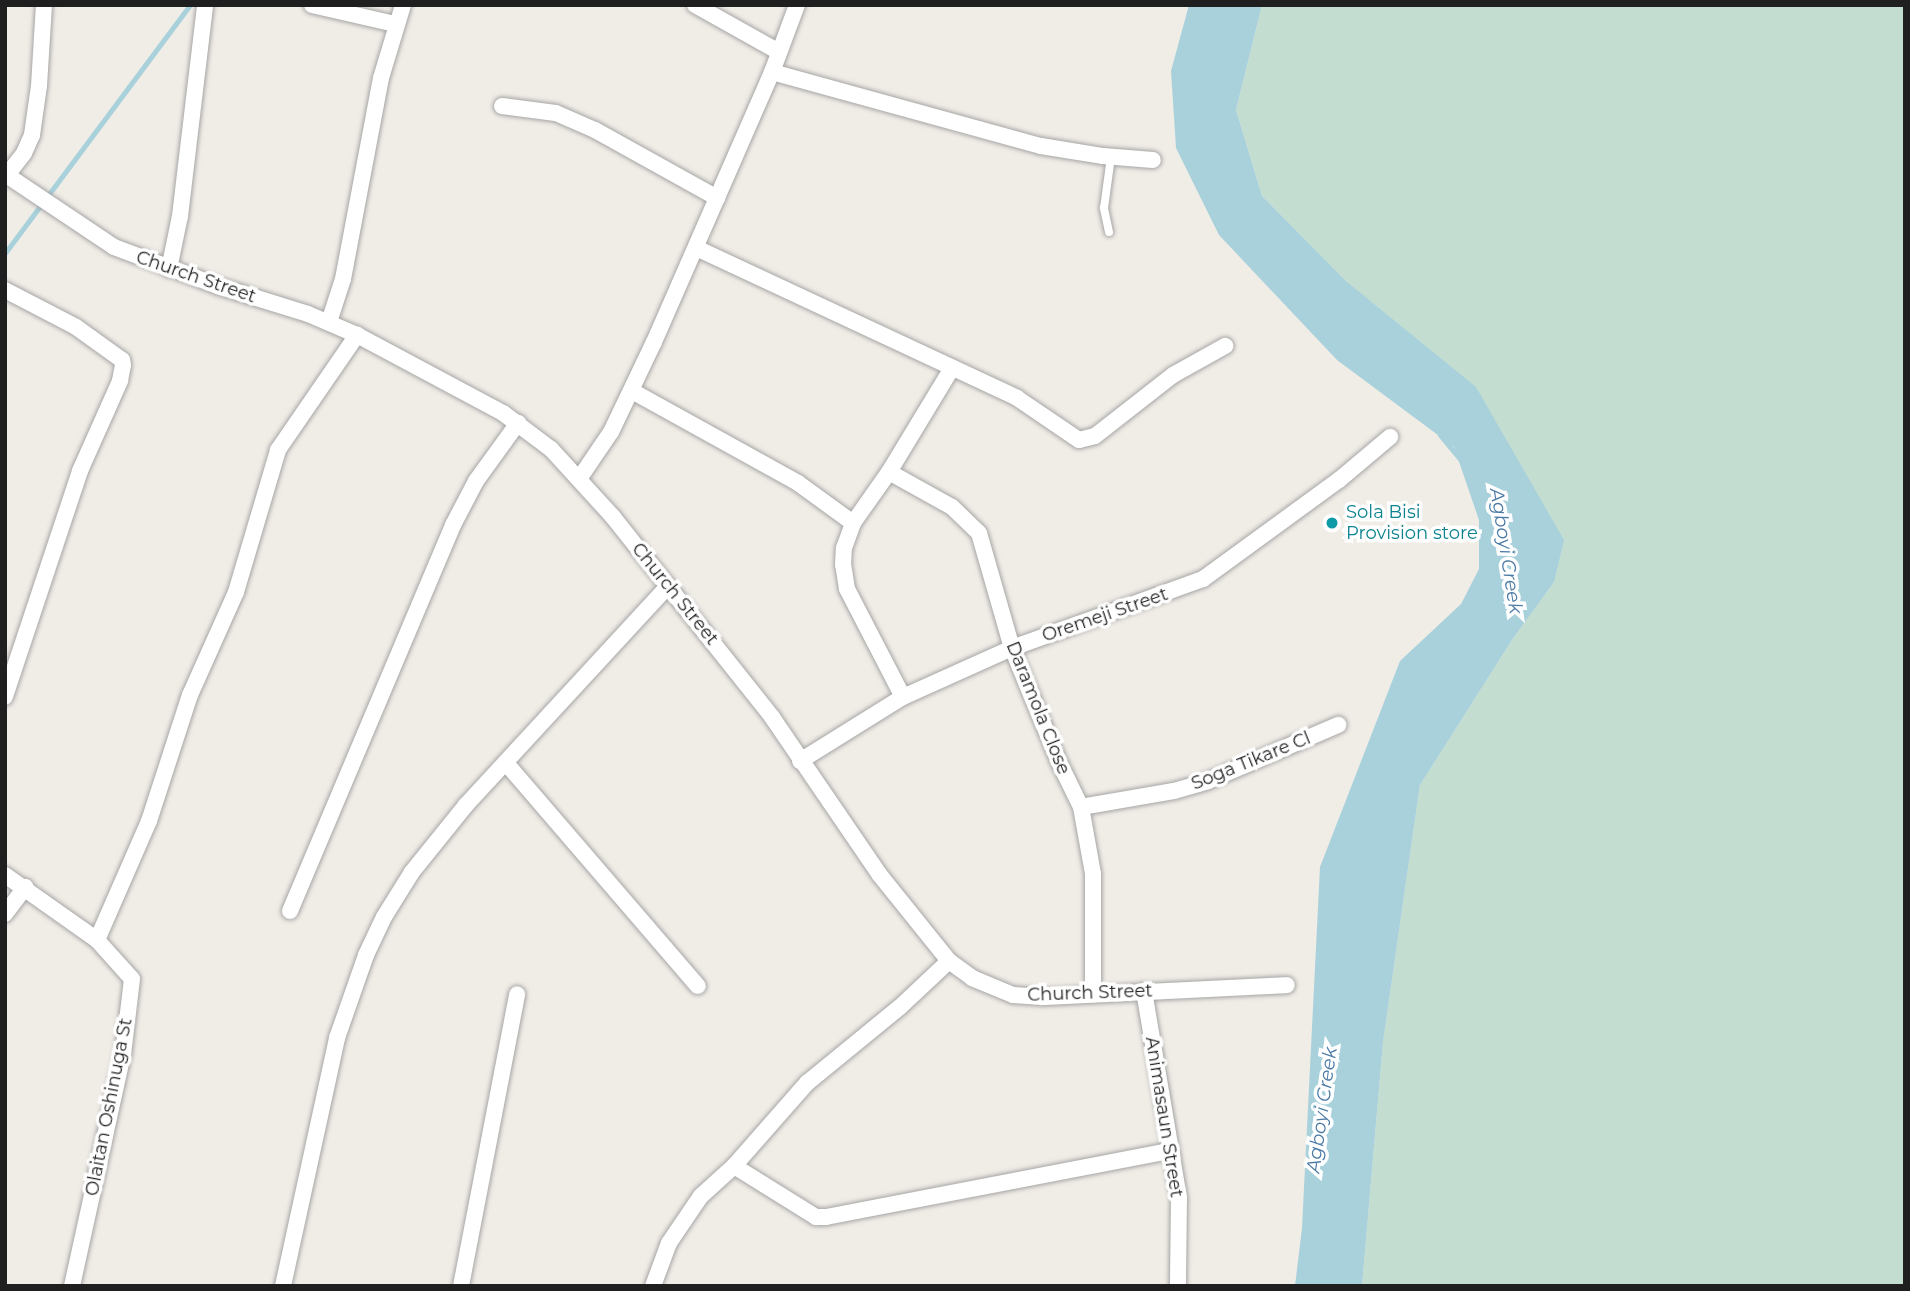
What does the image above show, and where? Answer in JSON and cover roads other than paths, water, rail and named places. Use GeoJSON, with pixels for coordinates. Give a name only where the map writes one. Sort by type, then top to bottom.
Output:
{"type":"FeatureCollection","features":[{"type":"Feature","properties":{"kind":"street"},"geometry":{"type":"LineString","coordinates":[[6,175],[24,153],[32,135],[39,86],[44,5]]}},
{"type":"Feature","properties":{"kind":"street"},"geometry":{"type":"LineString","coordinates":[[169,268],[184,191],[205,5]]}},
{"type":"Feature","properties":{"kind":"street"},"geometry":{"type":"LineString","coordinates":[[312,5],[395,24]]}},
{"type":"Feature","properties":{"kind":"street"},"geometry":{"type":"LineString","coordinates":[[329,322],[343,279],[360,178],[395,24],[403,5]]}},
{"type":"Feature","properties":{"kind":"street"},"geometry":{"type":"LineString","coordinates":[[695,5],[779,52]]}},
{"type":"Feature","properties":{"kind":"street"},"geometry":{"type":"LineString","coordinates":[[579,479],[611,432],[632,391],[772,72],[797,5]]}},
{"type":"Feature","properties":{"kind":"street"},"geometry":{"type":"LineString","coordinates":[[772,72],[1030,144],[1111,157],[1153,160]]}},
{"type":"Feature","properties":{"kind":"street"},"geometry":{"type":"LineString","coordinates":[[502,106],[556,113],[595,130],[717,198]]}},
{"type":"Feature","properties":{"kind":"street","name":"Church Street"},"geometry":{"type":"LineString","coordinates":[[6,175],[114,247],[329,322],[416,364],[518,423],[551,449],[668,586],[772,717],[879,874],[949,961],[972,978],[1013,995],[1287,985]]}},
{"type":"Feature","properties":{"kind":"street"},"geometry":{"type":"LineString","coordinates":[[696,248],[1017,398],[1071,436],[1087,440],[1173,375],[1225,346]]}},
{"type":"Feature","properties":{"kind":"street"},"geometry":{"type":"LineString","coordinates":[[5,290],[76,327],[122,360],[123,365],[120,381],[80,471],[5,697]]}},
{"type":"Feature","properties":{"kind":"street"},"geometry":{"type":"LineString","coordinates":[[97,940],[149,821],[190,695],[236,592],[278,450],[357,335]]}},
{"type":"Feature","properties":{"kind":"street"},"geometry":{"type":"LineString","coordinates":[[904,697],[847,589],[843,565],[846,536],[889,472],[952,368]]}},
{"type":"Feature","properties":{"kind":"street"},"geometry":{"type":"LineString","coordinates":[[632,391],[798,483],[853,523]]}},
{"type":"Feature","properties":{"kind":"street"},"geometry":{"type":"LineString","coordinates":[[290,911],[453,525],[476,481],[518,423]]}},
{"type":"Feature","properties":{"kind":"street","name":"Oremeji Street"},"geometry":{"type":"LineString","coordinates":[[800,761],[904,697],[1012,648],[1203,579],[1339,480],[1390,437]]}},
{"type":"Feature","properties":{"kind":"street","name":"Daramola Close"},"geometry":{"type":"LineString","coordinates":[[889,472],[952,507],[979,533],[1012,648],[1059,762],[1081,807],[1093,874],[1093,993]]}},
{"type":"Feature","properties":{"kind":"street"},"geometry":{"type":"LineString","coordinates":[[283,1286],[324,1087],[337,1038],[366,955],[384,917],[412,872],[466,805],[668,586]]}},
{"type":"Feature","properties":{"kind":"street","name":"Soga Tikare Cl"},"geometry":{"type":"LineString","coordinates":[[1081,807],[1174,791],[1208,781],[1338,725]]}},
{"type":"Feature","properties":{"kind":"street"},"geometry":{"type":"LineString","coordinates":[[506,763],[698,986]]}},
{"type":"Feature","properties":{"kind":"street","name":"Olaitan Oshinuga St"},"geometry":{"type":"LineString","coordinates":[[5,875],[97,940],[132,979],[123,1054],[72,1286]]}},
{"type":"Feature","properties":{"kind":"street"},"geometry":{"type":"LineString","coordinates":[[5,914],[24,887]]}},
{"type":"Feature","properties":{"kind":"street"},"geometry":{"type":"LineString","coordinates":[[653,1286],[669,1243],[701,1196],[734,1166],[807,1083],[869,1034],[949,961]]}},
{"type":"Feature","properties":{"kind":"street","name":"Animasaun Street"},"geometry":{"type":"LineString","coordinates":[[1144,991],[1179,1198],[1178,1286]]}},
{"type":"Feature","properties":{"kind":"street"},"geometry":{"type":"LineString","coordinates":[[461,1286],[517,994]]}},
{"type":"Feature","properties":{"kind":"street"},"geometry":{"type":"LineString","coordinates":[[734,1166],[809,1213],[826,1217],[1170,1151]]}},
{"type":"Feature","properties":{"kind":"lane"},"geometry":{"type":"LineString","coordinates":[[1109,232],[1104,208],[1111,157]]}},
{"type":"Feature","properties":{"kind":"water"},"geometry":{"type":"Polygon","coordinates":[[[1189,5],[1262,5],[1236,110],[1262,196],[1347,282],[1476,387],[1564,540],[1554,582],[1512,640],[1420,785],[1383,1042],[1362,1286],[1295,1286],[1302,1228],[1320,867],[1400,661],[1461,604],[1479,569],[1479,520],[1454,447],[1337,360],[1219,235],[1176,148],[1171,71],[1189,5]]]}},
{"type":"Feature","properties":{"kind":"waterway"},"geometry":{"type":"LineString","coordinates":[[5,253],[190,5]]}},
{"type":"Feature","properties":{"kind":"waterway","name":"Agboyi Creek"},"geometry":{"type":"LineString","coordinates":[[1440,435],[1461,460]]}},
{"type":"Feature","properties":{"kind":"place","name":"Sola Bisi Provision store"},"geometry":{"type":"Point","coordinates":[1332,523]}}]}
